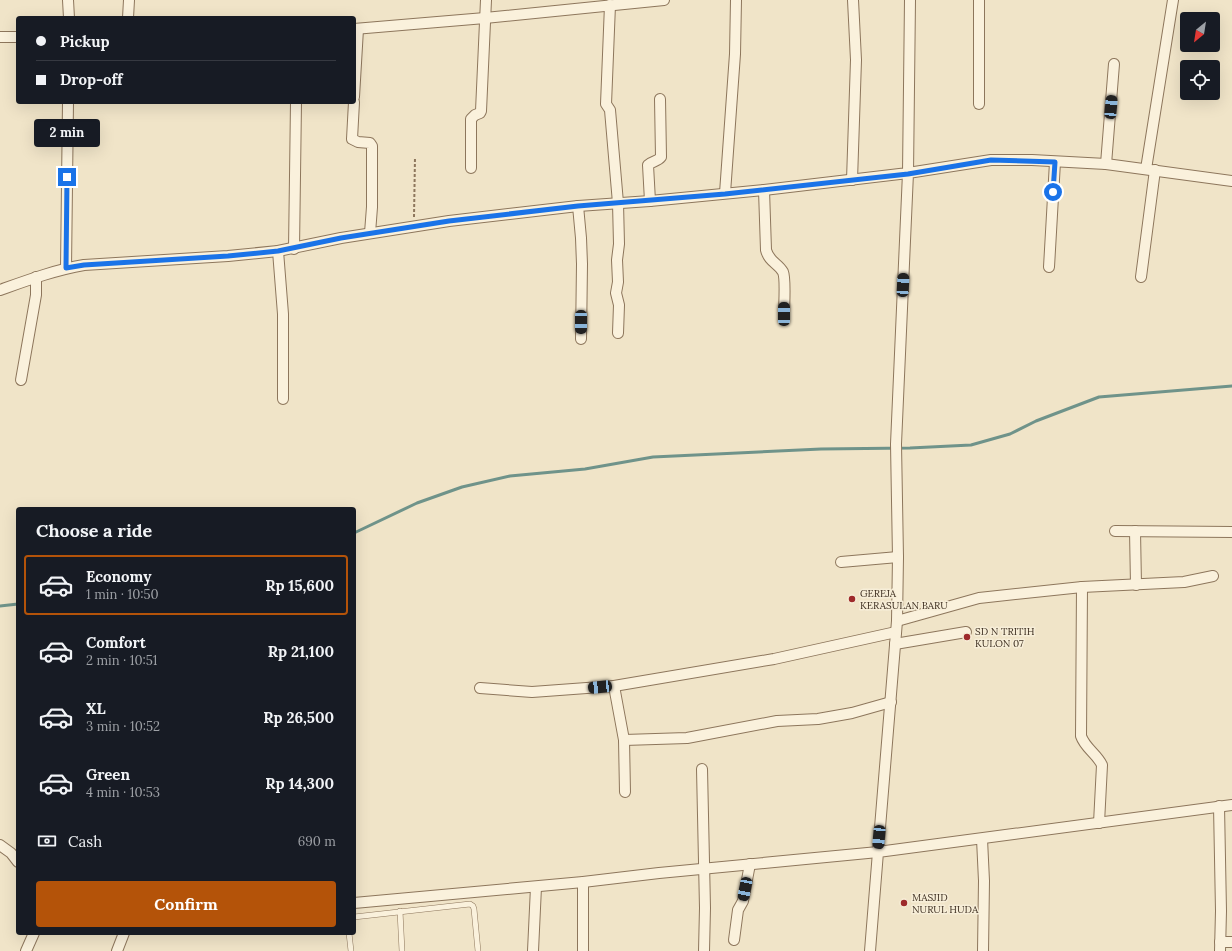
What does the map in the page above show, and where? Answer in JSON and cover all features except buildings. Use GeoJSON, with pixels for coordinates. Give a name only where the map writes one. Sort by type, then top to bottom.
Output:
{"type":"FeatureCollection","features":[{"type":"Feature","properties":{"kind":"street"},"geometry":{"type":"LineString","coordinates":[[68,0],[68,16]]}},
{"type":"Feature","properties":{"kind":"street"},"geometry":{"type":"LineString","coordinates":[[128,0],[128,16]]}},
{"type":"Feature","properties":{"kind":"street"},"geometry":{"type":"LineString","coordinates":[[471,168],[471,119],[474,115],[480,113],[481,111],[486,0]]}},
{"type":"Feature","properties":{"kind":"street"},"geometry":{"type":"LineString","coordinates":[[356,29],[664,0]]}},
{"type":"Feature","properties":{"kind":"street"},"geometry":{"type":"LineString","coordinates":[[725,194],[735,54],[736,0]]}},
{"type":"Feature","properties":{"kind":"street"},"geometry":{"type":"LineString","coordinates":[[852,180],[856,60],[853,0]]}},
{"type":"Feature","properties":{"kind":"street"},"geometry":{"type":"LineString","coordinates":[[870,951],[897,621],[898,557],[896,444],[908,174],[910,0]]}},
{"type":"Feature","properties":{"kind":"street"},"geometry":{"type":"LineString","coordinates":[[979,0],[979,104]]}},
{"type":"Feature","properties":{"kind":"street"},"geometry":{"type":"LineString","coordinates":[[1141,277],[1150,169],[1173,0]]}},
{"type":"Feature","properties":{"kind":"street"},"geometry":{"type":"LineString","coordinates":[[610,5],[606,104],[610,110],[618,203],[619,244],[617,260],[618,282],[616,293],[619,305],[618,333]]}},
{"type":"Feature","properties":{"kind":"street"},"geometry":{"type":"LineString","coordinates":[[0,38],[16,38]]}},
{"type":"Feature","properties":{"kind":"street"},"geometry":{"type":"LineString","coordinates":[[1106,164],[1114,64]]}},
{"type":"Feature","properties":{"kind":"street"},"geometry":{"type":"LineString","coordinates":[[650,201],[648,165],[650,162],[657,161],[661,157],[660,99]]}},
{"type":"Feature","properties":{"kind":"street"},"geometry":{"type":"LineString","coordinates":[[66,268],[68,104]]}},
{"type":"Feature","properties":{"kind":"street"},"geometry":{"type":"LineString","coordinates":[[294,249],[296,104]]}},
{"type":"Feature","properties":{"kind":"street"},"geometry":{"type":"LineString","coordinates":[[354,104],[352,139],[358,142],[370,143],[372,146],[372,207],[370,233]]}},
{"type":"Feature","properties":{"kind":"street"},"geometry":{"type":"LineString","coordinates":[[0,290],[36,276],[84,265],[228,256],[278,251],[414,226],[578,206],[725,194],[908,174],[991,160],[1106,164],[1232,181]]}},
{"type":"Feature","properties":{"kind":"street"},"geometry":{"type":"LineString","coordinates":[[1048,267],[1055,162]]}},
{"type":"Feature","properties":{"kind":"street"},"geometry":{"type":"LineString","coordinates":[[764,190],[766,250],[769,258],[781,269],[784,274],[784,314]]}},
{"type":"Feature","properties":{"kind":"street"},"geometry":{"type":"LineString","coordinates":[[578,206],[582,264],[581,338]]}},
{"type":"Feature","properties":{"kind":"street"},"geometry":{"type":"LineString","coordinates":[[278,251],[283,314],[283,399]]}},
{"type":"Feature","properties":{"kind":"street"},"geometry":{"type":"LineString","coordinates":[[21,380],[36,295],[36,276]]}},
{"type":"Feature","properties":{"kind":"street"},"geometry":{"type":"LineString","coordinates":[[1135,531],[1136,585]]}},
{"type":"Feature","properties":{"kind":"street"},"geometry":{"type":"LineString","coordinates":[[1115,532],[1232,532]]}},
{"type":"Feature","properties":{"kind":"street"},"geometry":{"type":"LineString","coordinates":[[841,562],[898,557]]}},
{"type":"Feature","properties":{"kind":"street"},"geometry":{"type":"LineString","coordinates":[[897,621],[979,598],[1082,587],[1184,582],[1213,576]]}},
{"type":"Feature","properties":{"kind":"street"},"geometry":{"type":"LineString","coordinates":[[1082,587],[1081,736],[1085,744],[1100,760],[1102,765],[1100,823]]}},
{"type":"Feature","properties":{"kind":"street"},"geometry":{"type":"LineString","coordinates":[[480,688],[532,692],[614,686],[774,659],[896,632]]}},
{"type":"Feature","properties":{"kind":"street"},"geometry":{"type":"LineString","coordinates":[[895,644],[966,632]]}},
{"type":"Feature","properties":{"kind":"street"},"geometry":{"type":"LineString","coordinates":[[614,686],[624,740],[625,792]]}},
{"type":"Feature","properties":{"kind":"street"},"geometry":{"type":"LineString","coordinates":[[624,740],[687,738],[777,721],[818,719],[852,713],[891,702]]}},
{"type":"Feature","properties":{"kind":"street"},"geometry":{"type":"LineString","coordinates":[[702,769],[704,951]]}},
{"type":"Feature","properties":{"kind":"street"},"geometry":{"type":"LineString","coordinates":[[356,903],[536,887],[878,852],[1232,805]]}},
{"type":"Feature","properties":{"kind":"street"},"geometry":{"type":"LineString","coordinates":[[1219,806],[1221,911],[1220,946],[1232,942]]}},
{"type":"Feature","properties":{"kind":"street"},"geometry":{"type":"LineString","coordinates":[[982,839],[984,881],[983,951]]}},
{"type":"Feature","properties":{"kind":"street"},"geometry":{"type":"LineString","coordinates":[[0,845],[11,853],[16,859]]}},
{"type":"Feature","properties":{"kind":"street"},"geometry":{"type":"LineString","coordinates":[[734,940],[738,910],[743,902],[750,864]]}},
{"type":"Feature","properties":{"kind":"street"},"geometry":{"type":"LineString","coordinates":[[583,882],[583,951]]}},
{"type":"Feature","properties":{"kind":"street"},"geometry":{"type":"LineString","coordinates":[[533,951],[536,887]]}},
{"type":"Feature","properties":{"kind":"street"},"geometry":{"type":"LineString","coordinates":[[26,951],[33,935]]}},
{"type":"Feature","properties":{"kind":"street"},"geometry":{"type":"LineString","coordinates":[[117,951],[123,935]]}},
{"type":"Feature","properties":{"kind":"lane"},"geometry":{"type":"LineString","coordinates":[[356,917],[470,904],[474,909],[478,951]]}},
{"type":"Feature","properties":{"kind":"lane"},"geometry":{"type":"LineString","coordinates":[[400,911],[402,951]]}},
{"type":"Feature","properties":{"kind":"lane"},"geometry":{"type":"LineString","coordinates":[[349,935],[351,951]]}},
{"type":"Feature","properties":{"kind":"path"},"geometry":{"type":"LineString","coordinates":[[414,226],[415,156]]}},
{"type":"Feature","properties":{"kind":"waterway"},"geometry":{"type":"LineString","coordinates":[[356,532],[417,503],[462,487],[510,476],[585,469],[653,457],[821,449],[910,448],[971,445],[1010,434],[1036,421],[1099,397],[1232,386]]}},
{"type":"Feature","properties":{"kind":"waterway"},"geometry":{"type":"LineString","coordinates":[[0,606],[16,604]]}},
{"type":"Feature","properties":{"kind":"place","name":"GEREJA KERASULAN BARU"},"geometry":{"type":"Point","coordinates":[852,599]}},
{"type":"Feature","properties":{"kind":"place","name":"SD N TRITIH KULON 07"},"geometry":{"type":"Point","coordinates":[967,637]}},
{"type":"Feature","properties":{"kind":"place","name":"MASJID NURUL HUDA"},"geometry":{"type":"Point","coordinates":[904,903]}},
{"type":"Feature","properties":{"kind":"route"},"geometry":{"type":"LineString","coordinates":[[67,177],[66,268],[84,265],[228,256],[278,251],[294,249],[341,238],[449,221],[578,206],[725,194],[908,174],[991,160],[1032,160],[1055,162],[1053,192]]}}]}
